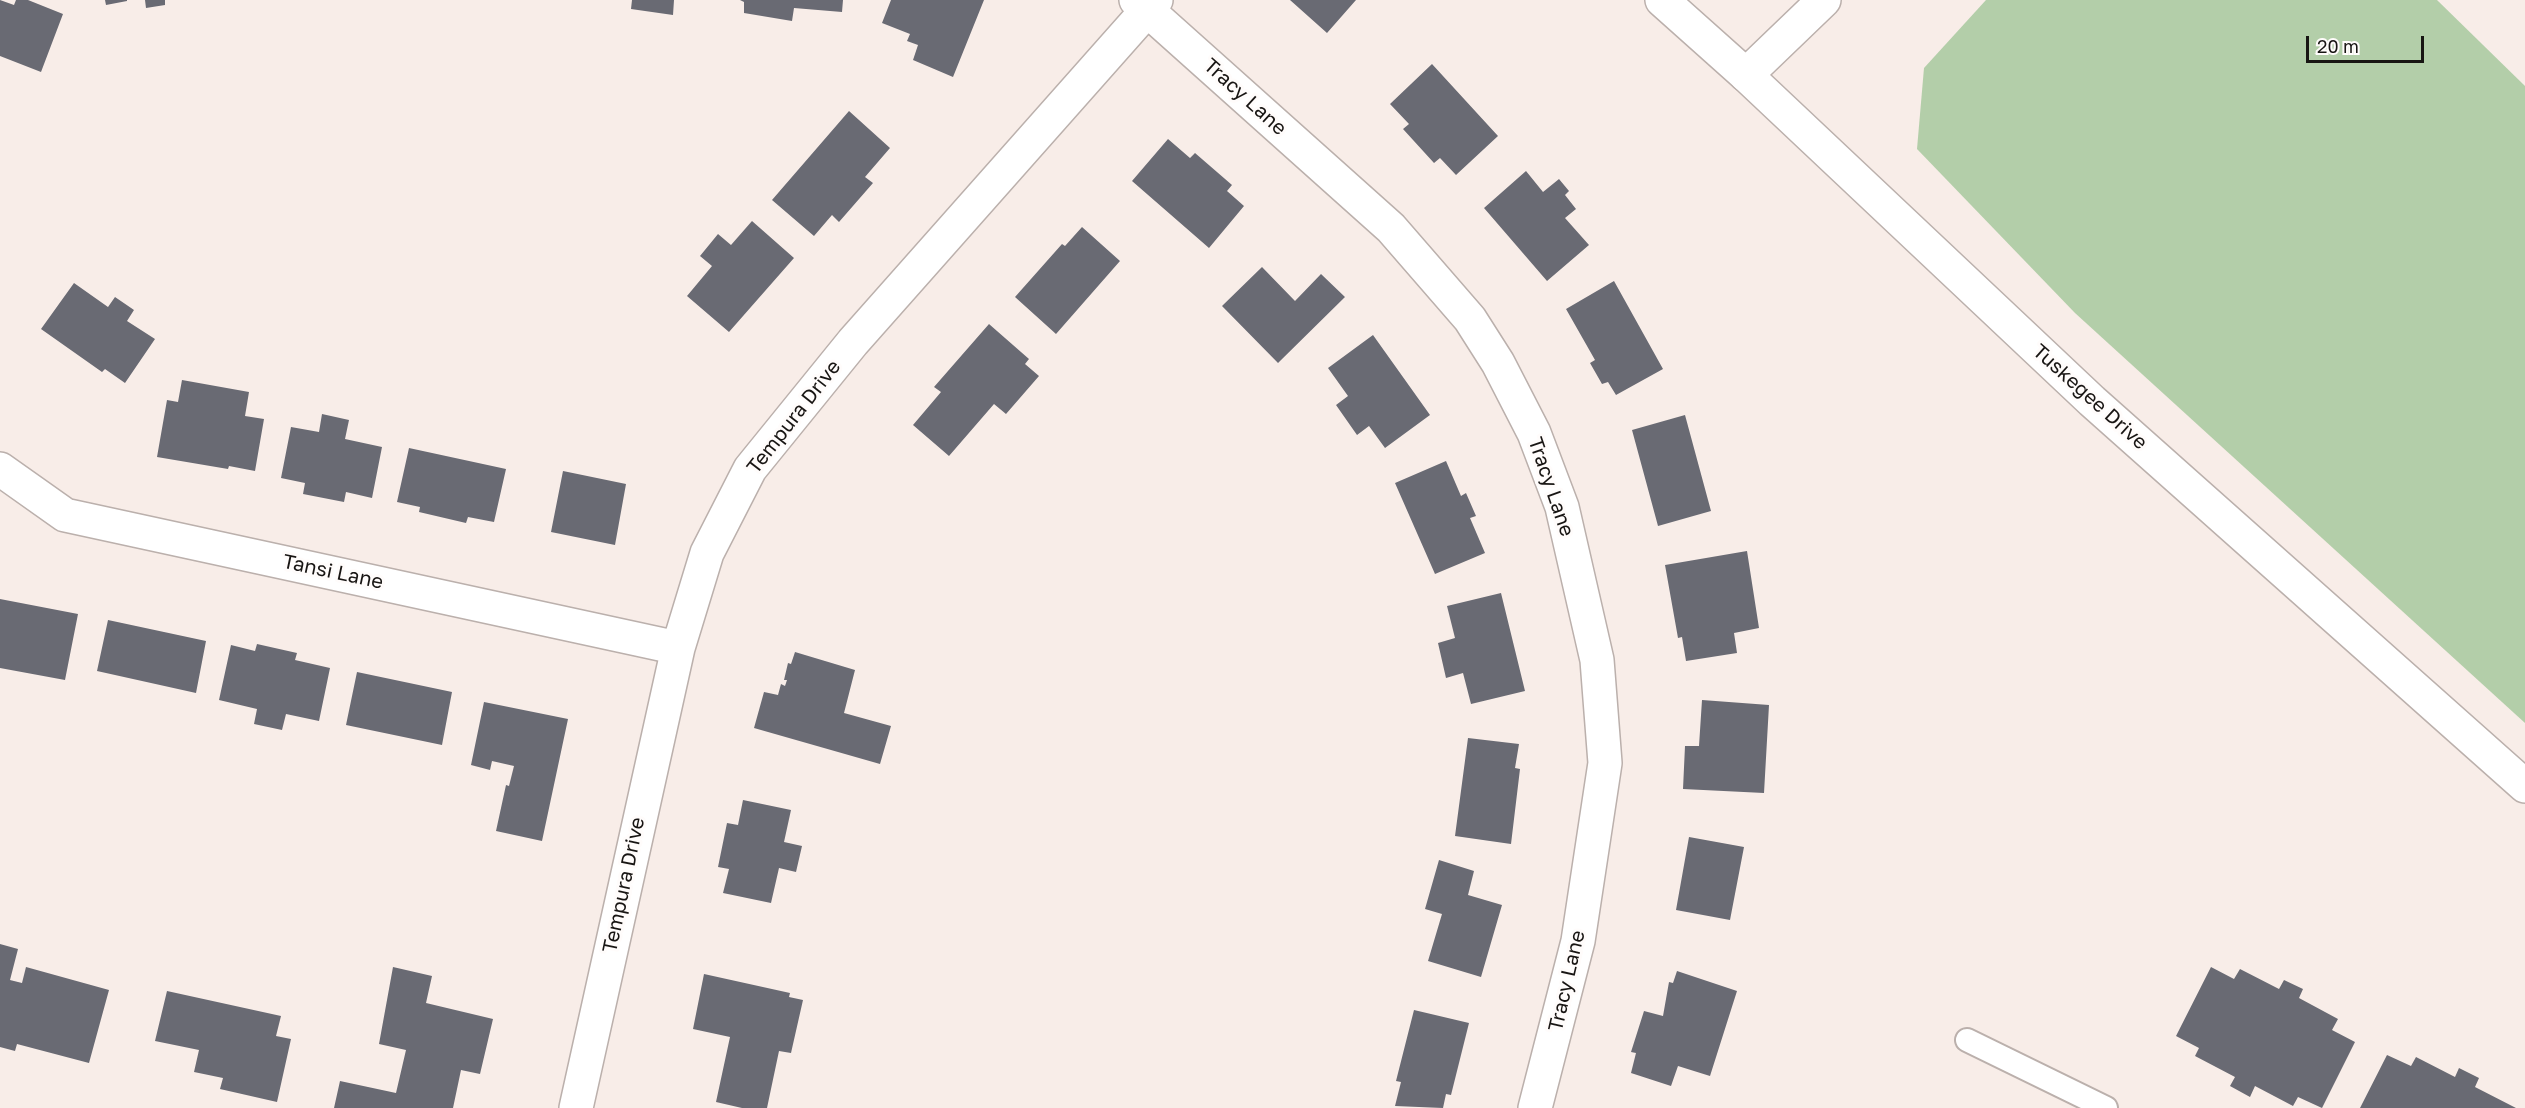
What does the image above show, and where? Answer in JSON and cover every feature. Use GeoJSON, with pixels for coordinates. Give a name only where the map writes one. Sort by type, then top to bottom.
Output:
{"type":"FeatureCollection","features":[{"type":"Feature","properties":{"kind":"street","name":"Tuskegee Drive"},"geometry":{"type":"LineString","coordinates":[[1662,0],[1746,75],[2092,401],[2525,786]]}},
{"type":"Feature","properties":{"kind":"street"},"geometry":{"type":"LineString","coordinates":[[1746,75],[1824,0]]}},
{"type":"Feature","properties":{"kind":"street","name":"Tempura Drive"},"geometry":{"type":"LineString","coordinates":[[576,1108],[678,648],[707,553],[750,469],[853,342],[1146,3]]}},
{"type":"Feature","properties":{"kind":"street","name":"Tracy Lane"},"geometry":{"type":"LineString","coordinates":[[1146,3],[1391,228],[1470,319],[1498,363],[1534,434],[1562,507],[1597,660],[1605,763],[1578,941],[1534,1108]]}},
{"type":"Feature","properties":{"kind":"street","name":"Tansi Lane"},"geometry":{"type":"LineString","coordinates":[[0,469],[65,515],[678,648]]}},
{"type":"Feature","properties":{"kind":"lane"},"geometry":{"type":"LineString","coordinates":[[1967,1040],[2106,1108]]}},
{"type":"Feature","properties":{"kind":"green space"},"geometry":{"type":"Polygon","coordinates":[[[1986,0],[2437,0],[2525,86],[2525,723],[2075,313],[1917,149],[1924,68],[1986,0]]]}},
{"type":"Feature","properties":{"kind":"building"},"geometry":{"type":"Polygon","coordinates":[[[0,0],[14,5],[16,0],[28,0],[63,14],[41,72],[0,56],[0,0]]]}},
{"type":"Feature","properties":{"kind":"building"},"geometry":{"type":"Polygon","coordinates":[[[105,0],[127,0],[127,1],[106,5],[105,0]]]}},
{"type":"Feature","properties":{"kind":"building"},"geometry":{"type":"Polygon","coordinates":[[[145,0],[165,0],[165,5],[146,8],[145,0]]]}},
{"type":"Feature","properties":{"kind":"building"},"geometry":{"type":"Polygon","coordinates":[[[632,0],[674,0],[673,15],[631,9],[632,0]]]}},
{"type":"Feature","properties":{"kind":"building"},"geometry":{"type":"Polygon","coordinates":[[[740,0],[843,0],[842,12],[794,8],[792,21],[744,13],[744,2],[740,0]]]}},
{"type":"Feature","properties":{"kind":"building"},"geometry":{"type":"Polygon","coordinates":[[[891,0],[984,0],[953,77],[913,60],[918,45],[907,41],[910,34],[882,23],[891,0]]]}},
{"type":"Feature","properties":{"kind":"building"},"geometry":{"type":"Polygon","coordinates":[[[1290,0],[1356,0],[1327,33],[1290,0]]]}},
{"type":"Feature","properties":{"kind":"building"},"geometry":{"type":"Polygon","coordinates":[[[1432,64],[1498,136],[1456,175],[1440,158],[1434,163],[1403,129],[1409,124],[1390,104],[1432,64]]]}},
{"type":"Feature","properties":{"kind":"building"},"geometry":{"type":"Polygon","coordinates":[[[849,111],[890,148],[865,177],[873,183],[839,222],[832,215],[814,236],[772,200],[849,111]]]}},
{"type":"Feature","properties":{"kind":"building"},"geometry":{"type":"Polygon","coordinates":[[[1168,139],[1190,158],[1195,153],[1232,185],[1227,191],[1244,206],[1209,248],[1132,181],[1168,139]]]}},
{"type":"Feature","properties":{"kind":"building"},"geometry":{"type":"Polygon","coordinates":[[[1526,171],[1543,192],[1559,179],[1569,191],[1565,195],[1576,209],[1565,218],[1589,245],[1547,281],[1484,208],[1526,171]]]}},
{"type":"Feature","properties":{"kind":"building"},"geometry":{"type":"Polygon","coordinates":[[[752,221],[794,258],[729,332],[687,296],[712,266],[700,256],[718,234],[731,245],[752,221]]]}},
{"type":"Feature","properties":{"kind":"building"},"geometry":{"type":"Polygon","coordinates":[[[1082,227],[1120,261],[1056,334],[1015,297],[1062,244],[1065,246],[1082,227]]]}},
{"type":"Feature","properties":{"kind":"building"},"geometry":{"type":"Polygon","coordinates":[[[1262,267],[1295,301],[1321,274],[1345,297],[1278,363],[1222,306],[1262,267]]]}},
{"type":"Feature","properties":{"kind":"building"},"geometry":{"type":"Polygon","coordinates":[[[1614,281],[1663,369],[1616,395],[1608,382],[1602,384],[1590,363],[1595,360],[1566,309],[1614,281]]]}},
{"type":"Feature","properties":{"kind":"building"},"geometry":{"type":"Polygon","coordinates":[[[74,283],[108,307],[115,297],[134,310],[127,321],[155,339],[125,383],[105,369],[102,372],[41,329],[74,283]]]}},
{"type":"Feature","properties":{"kind":"building"},"geometry":{"type":"Polygon","coordinates":[[[989,324],[1029,359],[1025,364],[1039,376],[1006,414],[994,404],[949,456],[913,425],[941,392],[934,387],[989,324]]]}},
{"type":"Feature","properties":{"kind":"building"},"geometry":{"type":"Polygon","coordinates":[[[1373,335],[1430,415],[1385,448],[1369,426],[1357,435],[1336,405],[1348,396],[1328,368],[1373,335]]]}},
{"type":"Feature","properties":{"kind":"building"},"geometry":{"type":"Polygon","coordinates":[[[182,380],[249,392],[245,416],[264,419],[255,471],[229,466],[228,469],[157,457],[167,400],[178,402],[182,380]]]}},
{"type":"Feature","properties":{"kind":"building"},"geometry":{"type":"Polygon","coordinates":[[[322,414],[349,420],[345,439],[382,447],[372,498],[346,492],[344,502],[303,494],[305,483],[281,478],[291,427],[319,432],[322,414]]]}},
{"type":"Feature","properties":{"kind":"building"},"geometry":{"type":"Polygon","coordinates":[[[1685,415],[1711,511],[1658,526],[1632,430],[1685,415]]]}},
{"type":"Feature","properties":{"kind":"building"},"geometry":{"type":"Polygon","coordinates":[[[409,448],[506,469],[494,522],[468,517],[466,523],[419,512],[420,507],[397,502],[409,448]]]}},
{"type":"Feature","properties":{"kind":"building"},"geometry":{"type":"Polygon","coordinates":[[[1446,461],[1461,496],[1466,493],[1476,516],[1470,518],[1485,553],[1435,574],[1395,483],[1446,461]]]}},
{"type":"Feature","properties":{"kind":"building"},"geometry":{"type":"Polygon","coordinates":[[[563,471],[626,484],[615,545],[551,532],[563,471]]]}},
{"type":"Feature","properties":{"kind":"building"},"geometry":{"type":"Polygon","coordinates":[[[1747,551],[1759,628],[1734,633],[1737,653],[1686,661],[1682,637],[1678,638],[1665,565],[1747,551]]]}},
{"type":"Feature","properties":{"kind":"building"},"geometry":{"type":"Polygon","coordinates":[[[1501,593],[1525,691],[1471,704],[1463,673],[1446,678],[1438,643],[1455,638],[1447,606],[1501,593]]]}},
{"type":"Feature","properties":{"kind":"building"},"geometry":{"type":"Polygon","coordinates":[[[0,599],[78,614],[65,680],[0,668],[0,599]]]}},
{"type":"Feature","properties":{"kind":"building"},"geometry":{"type":"Polygon","coordinates":[[[108,620],[206,641],[196,693],[97,671],[108,620]]]}},
{"type":"Feature","properties":{"kind":"building"},"geometry":{"type":"Polygon","coordinates":[[[257,644],[297,653],[295,660],[330,668],[319,721],[286,714],[282,730],[254,724],[257,709],[219,700],[231,645],[255,651],[257,644]]]}},
{"type":"Feature","properties":{"kind":"building"},"geometry":{"type":"Polygon","coordinates":[[[795,652],[855,670],[844,713],[891,726],[880,764],[754,728],[764,692],[778,695],[781,684],[785,686],[788,663],[791,664],[795,652]]]}},
{"type":"Feature","properties":{"kind":"building"},"geometry":{"type":"Polygon","coordinates":[[[357,672],[452,692],[442,745],[346,725],[357,672]]]}},
{"type":"Feature","properties":{"kind":"building"},"geometry":{"type":"Polygon","coordinates":[[[1702,700],[1769,705],[1764,793],[1683,789],[1685,746],[1699,746],[1702,700]]]}},
{"type":"Feature","properties":{"kind":"building"},"geometry":{"type":"Polygon","coordinates":[[[484,702],[568,719],[542,841],[496,831],[506,785],[509,786],[514,766],[492,761],[490,770],[471,765],[484,702]]]}},
{"type":"Feature","properties":{"kind":"building"},"geometry":{"type":"Polygon","coordinates":[[[1468,738],[1519,744],[1515,768],[1520,769],[1511,844],[1455,836],[1468,738]]]}},
{"type":"Feature","properties":{"kind":"building"},"geometry":{"type":"Polygon","coordinates":[[[743,800],[791,810],[784,842],[802,846],[796,872],[779,868],[771,903],[723,893],[729,869],[718,867],[727,823],[738,825],[743,800]]]}},
{"type":"Feature","properties":{"kind":"building"},"geometry":{"type":"Polygon","coordinates":[[[1689,837],[1744,847],[1730,920],[1676,910],[1689,837]]]}},
{"type":"Feature","properties":{"kind":"building"},"geometry":{"type":"Polygon","coordinates":[[[1439,860],[1474,871],[1468,895],[1502,905],[1481,977],[1428,961],[1442,914],[1425,909],[1439,860]]]}},
{"type":"Feature","properties":{"kind":"building"},"geometry":{"type":"Polygon","coordinates":[[[0,944],[18,949],[10,980],[22,983],[26,967],[109,990],[89,1063],[17,1044],[15,1051],[0,1047],[0,944]]]}},
{"type":"Feature","properties":{"kind":"building"},"geometry":{"type":"Polygon","coordinates":[[[393,967],[432,976],[426,1003],[493,1019],[480,1074],[461,1070],[453,1108],[334,1108],[340,1081],[396,1093],[406,1050],[379,1044],[393,967]]]}},
{"type":"Feature","properties":{"kind":"building"},"geometry":{"type":"Polygon","coordinates":[[[2211,967],[2234,979],[2240,969],[2279,989],[2284,980],[2303,989],[2299,998],[2338,1019],[2332,1030],[2355,1042],[2322,1108],[2298,1097],[2293,1106],[2255,1086],[2250,1097],[2230,1086],[2235,1077],[2195,1056],[2199,1048],[2176,1036],[2211,967]]]}},
{"type":"Feature","properties":{"kind":"building"},"geometry":{"type":"Polygon","coordinates":[[[1677,971],[1737,991],[1710,1076],[1678,1066],[1671,1086],[1631,1073],[1636,1053],[1631,1052],[1644,1011],[1663,1016],[1669,982],[1673,983],[1677,971]]]}},
{"type":"Feature","properties":{"kind":"building"},"geometry":{"type":"Polygon","coordinates":[[[704,974],[790,993],[789,997],[803,1000],[791,1053],[779,1051],[767,1108],[742,1108],[716,1102],[730,1037],[693,1029],[704,974]]]}},
{"type":"Feature","properties":{"kind":"building"},"geometry":{"type":"Polygon","coordinates":[[[167,991],[281,1016],[276,1036],[291,1039],[277,1102],[220,1089],[223,1078],[194,1072],[199,1050],[155,1041],[167,991]]]}},
{"type":"Feature","properties":{"kind":"building"},"geometry":{"type":"Polygon","coordinates":[[[1414,1010],[1469,1023],[1451,1095],[1446,1094],[1443,1108],[1395,1106],[1401,1082],[1396,1081],[1414,1010]]]}},
{"type":"Feature","properties":{"kind":"building"},"geometry":{"type":"Polygon","coordinates":[[[2387,1055],[2411,1066],[2416,1057],[2455,1077],[2459,1068],[2479,1078],[2475,1087],[2516,1108],[2360,1108],[2387,1055]]]}}]}
